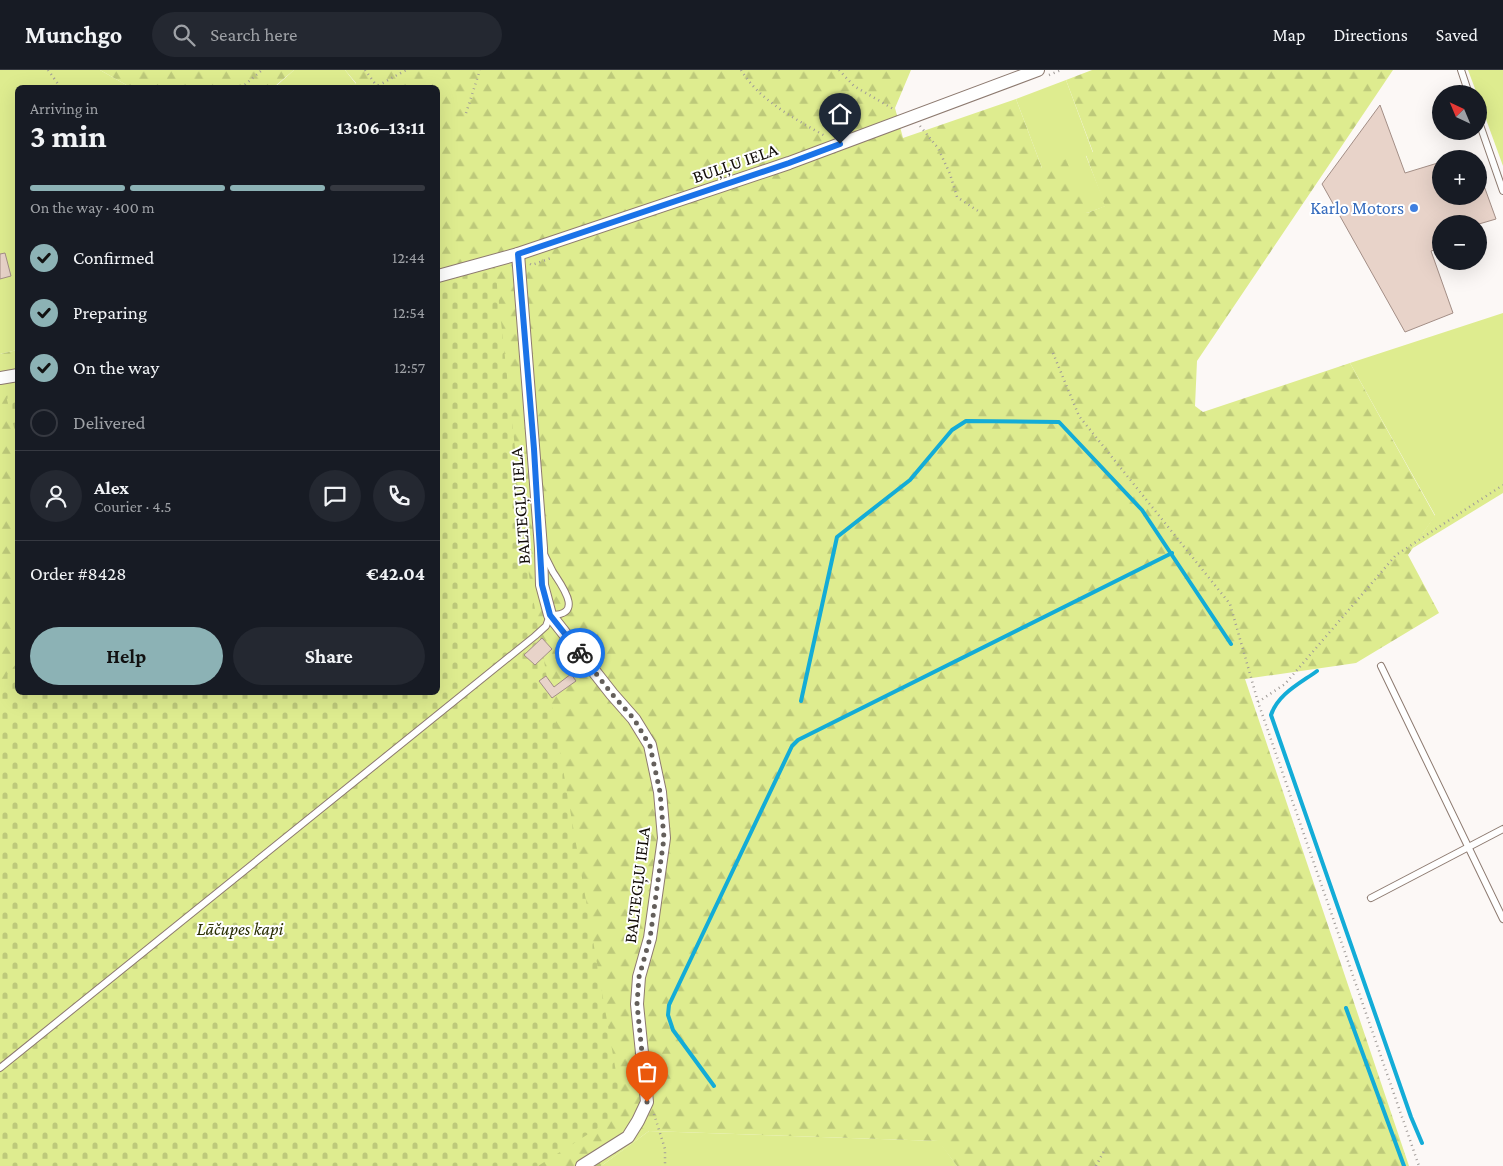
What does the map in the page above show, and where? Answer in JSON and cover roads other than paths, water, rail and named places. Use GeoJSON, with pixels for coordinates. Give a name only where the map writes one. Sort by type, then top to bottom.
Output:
{"type":"FeatureCollection","features":[{"type":"Feature","properties":{"kind":"street","name":"BUĻĻU IELA"},"geometry":{"type":"LineString","coordinates":[[440,275],[518,254],[789,163],[1038,70]]}},
{"type":"Feature","properties":{"kind":"street","name":"BALTEGĻU IELA"},"geometry":{"type":"LineString","coordinates":[[518,254],[541,548],[542,585],[550,615],[634,719],[650,746],[660,792],[664,838],[650,938],[639,977],[637,1004],[647,1102],[628,1137],[582,1166]]}},
{"type":"Feature","properties":{"kind":"street"},"geometry":{"type":"LineString","coordinates":[[0,378],[15,376]]}},
{"type":"Feature","properties":{"kind":"lane"},"geometry":{"type":"LineString","coordinates":[[1461,70],[1466,85]]}},
{"type":"Feature","properties":{"kind":"lane"},"geometry":{"type":"LineString","coordinates":[[1485,140],[1503,190]]}},
{"type":"Feature","properties":{"kind":"lane"},"geometry":{"type":"LineString","coordinates":[[0,1068],[535,636],[546,626],[550,615],[559,615],[566,611],[569,606],[567,593],[541,548]]}},
{"type":"Feature","properties":{"kind":"lane"},"geometry":{"type":"LineString","coordinates":[[1381,666],[1503,920]]}},
{"type":"Feature","properties":{"kind":"lane"},"geometry":{"type":"LineString","coordinates":[[1371,898],[1503,829]]}},
{"type":"Feature","properties":{"kind":"waterway"},"geometry":{"type":"LineString","coordinates":[[801,701],[837,537],[910,480],[952,430],[966,421],[1059,422],[1142,510],[1231,644]]}},
{"type":"Feature","properties":{"kind":"waterway"},"geometry":{"type":"LineString","coordinates":[[714,1086],[673,1030],[668,1015],[669,1005],[792,746],[798,740],[1172,553]]}},
{"type":"Feature","properties":{"kind":"waterway"},"geometry":{"type":"LineString","coordinates":[[1317,671],[1284,695],[1271,715],[1411,1117],[1422,1143]]}},
{"type":"Feature","properties":{"kind":"waterway"},"geometry":{"type":"LineString","coordinates":[[1346,1008],[1404,1166]]}},
{"type":"Feature","properties":{"kind":"place","name":"Karlo Motors"},"geometry":{"type":"Point","coordinates":[1414,208]}},
{"type":"Feature","properties":{"kind":"park label","name":"Lāčupes kapi"},"geometry":{"type":"Point","coordinates":[240,929]}}]}
